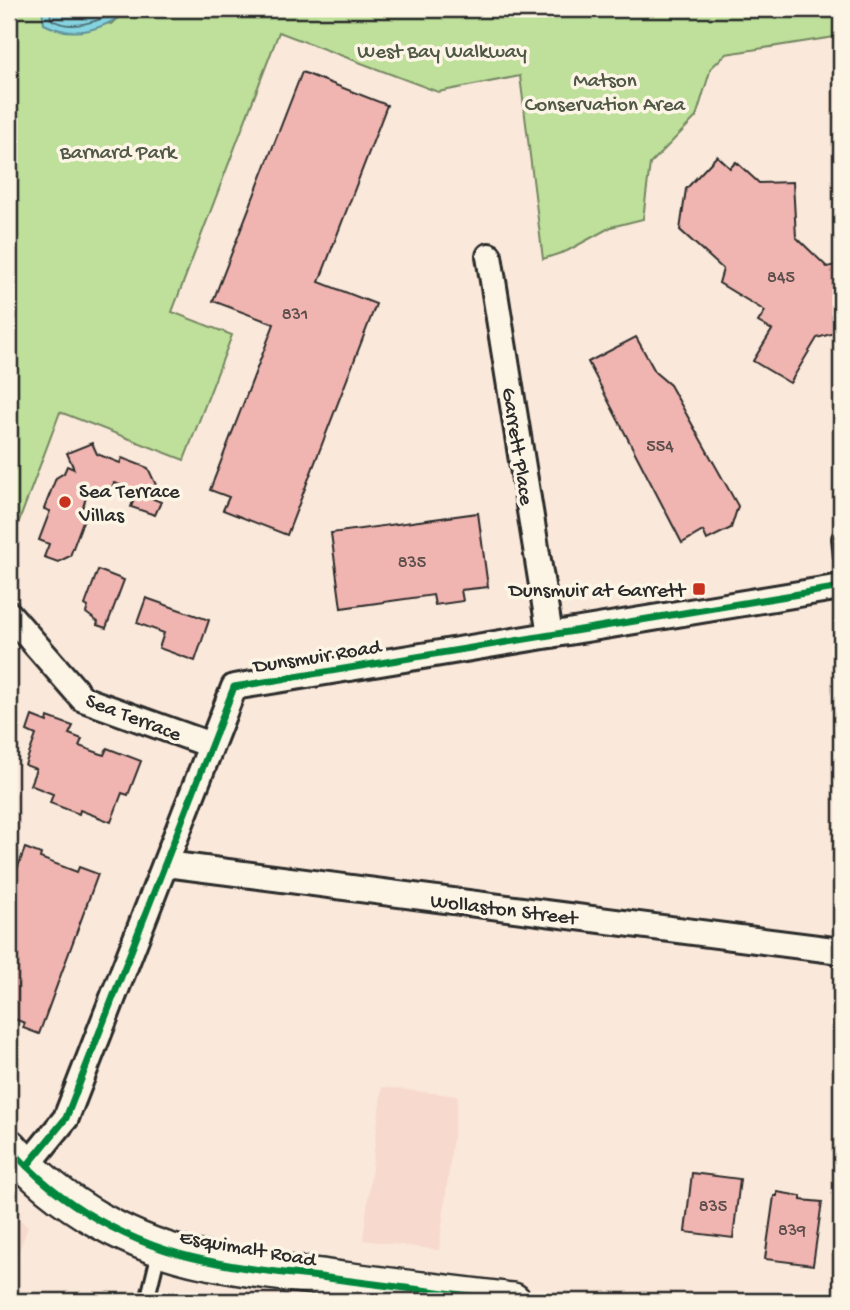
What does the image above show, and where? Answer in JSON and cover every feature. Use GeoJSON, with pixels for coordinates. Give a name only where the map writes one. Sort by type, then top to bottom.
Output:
{"type":"FeatureCollection","features":[{"type":"Feature","properties":{"kind":"main road","name":"Esquimalt Road"},"geometry":{"type":"LineString","coordinates":[[18,1156],[62,1196],[88,1214],[160,1248],[206,1261],[237,1266],[513,1301]]}},
{"type":"Feature","properties":{"kind":"street","name":"Garrett Place"},"geometry":{"type":"LineString","coordinates":[[489,256],[550,635]]}},
{"type":"Feature","properties":{"kind":"street","name":"Dunsmuir Road"},"geometry":{"type":"LineString","coordinates":[[18,1156],[66,1118],[234,687],[841,587]]}},
{"type":"Feature","properties":{"kind":"street","name":"Sea Terrace"},"geometry":{"type":"LineString","coordinates":[[9,614],[82,699],[211,745]]}},
{"type":"Feature","properties":{"kind":"street","name":"Wollaston Street"},"geometry":{"type":"LineString","coordinates":[[166,864],[841,951]]}},
{"type":"Feature","properties":{"kind":"lane"},"geometry":{"type":"LineString","coordinates":[[841,534],[841,557]]}},
{"type":"Feature","properties":{"kind":"lane"},"geometry":{"type":"LineString","coordinates":[[147,1301],[160,1248]]}},
{"type":"Feature","properties":{"kind":"shaded area"},"geometry":{"type":"Polygon","coordinates":[[[382,1087],[458,1096],[439,1250],[363,1240],[382,1087]]]}},
{"type":"Feature","properties":{"kind":"shaded area"},"geometry":{"type":"Polygon","coordinates":[[[9,1211],[28,1227],[9,1277],[9,1211]]]}},
{"type":"Feature","properties":{"kind":"green space","name":"Barnard Park"},"geometry":{"type":"Polygon","coordinates":[[[9,9],[42,9],[111,24],[131,9],[841,9],[841,36],[726,54],[711,68],[696,117],[650,164],[643,219],[611,227],[567,251],[543,259],[520,76],[438,92],[279,32],[172,312],[232,335],[184,460],[60,412],[9,548],[9,9]]]}},
{"type":"Feature","properties":{"kind":"water"},"geometry":{"type":"Polygon","coordinates":[[[42,9],[131,9],[111,22],[90,30],[67,31],[44,24],[42,9]]]}},
{"type":"Feature","properties":{"kind":"building"},"geometry":{"type":"Polygon","coordinates":[[[302,72],[387,105],[319,282],[376,304],[287,535],[223,510],[229,497],[210,490],[274,324],[213,301],[302,72]]]}},
{"type":"Feature","properties":{"kind":"building"},"geometry":{"type":"Polygon","coordinates":[[[717,156],[730,168],[736,162],[759,183],[793,182],[796,237],[827,267],[841,264],[841,331],[817,338],[790,383],[753,361],[772,330],[758,322],[765,311],[719,283],[723,269],[680,230],[686,189],[717,156]]]}},
{"type":"Feature","properties":{"kind":"building"},"geometry":{"type":"Polygon","coordinates":[[[636,337],[656,373],[670,385],[738,506],[731,528],[707,540],[703,531],[682,543],[588,362],[636,337]]]}},
{"type":"Feature","properties":{"kind":"building","name":"Sea Terrace Villas"},"geometry":{"type":"Polygon","coordinates":[[[92,443],[97,454],[120,463],[122,458],[148,468],[156,485],[151,498],[161,502],[155,515],[131,507],[137,491],[114,483],[109,495],[88,490],[82,511],[86,513],[70,556],[58,562],[44,557],[49,544],[39,540],[50,511],[44,509],[56,478],[64,473],[67,466],[74,469],[67,453],[92,443]]]}},
{"type":"Feature","properties":{"kind":"building"},"geometry":{"type":"Polygon","coordinates":[[[478,513],[488,587],[461,590],[463,601],[435,605],[433,595],[341,608],[331,533],[478,513]]]}},
{"type":"Feature","properties":{"kind":"building","name":"Sea Terrace Villas"},"geometry":{"type":"Polygon","coordinates":[[[98,570],[124,580],[106,628],[97,625],[98,622],[86,613],[88,607],[85,605],[98,570]]]}},
{"type":"Feature","properties":{"kind":"building"},"geometry":{"type":"Polygon","coordinates":[[[146,598],[209,620],[195,661],[159,648],[164,633],[137,623],[146,598]]]}},
{"type":"Feature","properties":{"kind":"building"},"geometry":{"type":"Polygon","coordinates":[[[32,716],[47,722],[48,717],[73,726],[69,734],[82,739],[79,746],[104,755],[107,748],[141,761],[128,795],[122,793],[111,822],[80,810],[79,814],[50,803],[53,794],[30,785],[36,769],[25,765],[36,735],[27,731],[32,716]]]}},
{"type":"Feature","properties":{"kind":"building"},"geometry":{"type":"Polygon","coordinates":[[[25,848],[41,854],[40,858],[77,872],[79,867],[98,874],[39,1034],[23,1028],[25,1023],[9,1017],[9,891],[25,848]]]}},
{"type":"Feature","properties":{"kind":"building"},"geometry":{"type":"Polygon","coordinates":[[[692,1173],[740,1179],[733,1238],[685,1232],[692,1173]]]}},
{"type":"Feature","properties":{"kind":"building"},"geometry":{"type":"Polygon","coordinates":[[[836,1186],[841,1186],[841,1223],[836,1186]]]}},
{"type":"Feature","properties":{"kind":"building"},"geometry":{"type":"Polygon","coordinates":[[[777,1192],[801,1196],[801,1200],[822,1202],[813,1265],[765,1259],[774,1196],[777,1196],[777,1192]]]}},
{"type":"Feature","properties":{"kind":"cycle path"},"geometry":{"type":"LineString","coordinates":[[27,1166],[66,1118],[234,687],[841,587]]}},
{"type":"Feature","properties":{"kind":"cycle path"},"geometry":{"type":"LineString","coordinates":[[9,1147],[50,1187],[74,1205],[125,1234],[180,1254],[253,1269],[513,1301]]}},
{"type":"Feature","properties":{"kind":"place","name":"Sea Terrace Villas"},"geometry":{"type":"Point","coordinates":[65,502]}},
{"type":"Feature","properties":{"kind":"place","name":"Dunsmuir at Garrett"},"geometry":{"type":"Point","coordinates":[699,589]}},
{"type":"Feature","properties":{"kind":"park label","name":"West Bay Walkway"},"geometry":{"type":"Point","coordinates":[442,50]}},
{"type":"Feature","properties":{"kind":"park label","name":"Matson Conservation Area"},"geometry":{"type":"Point","coordinates":[605,91]}}]}
